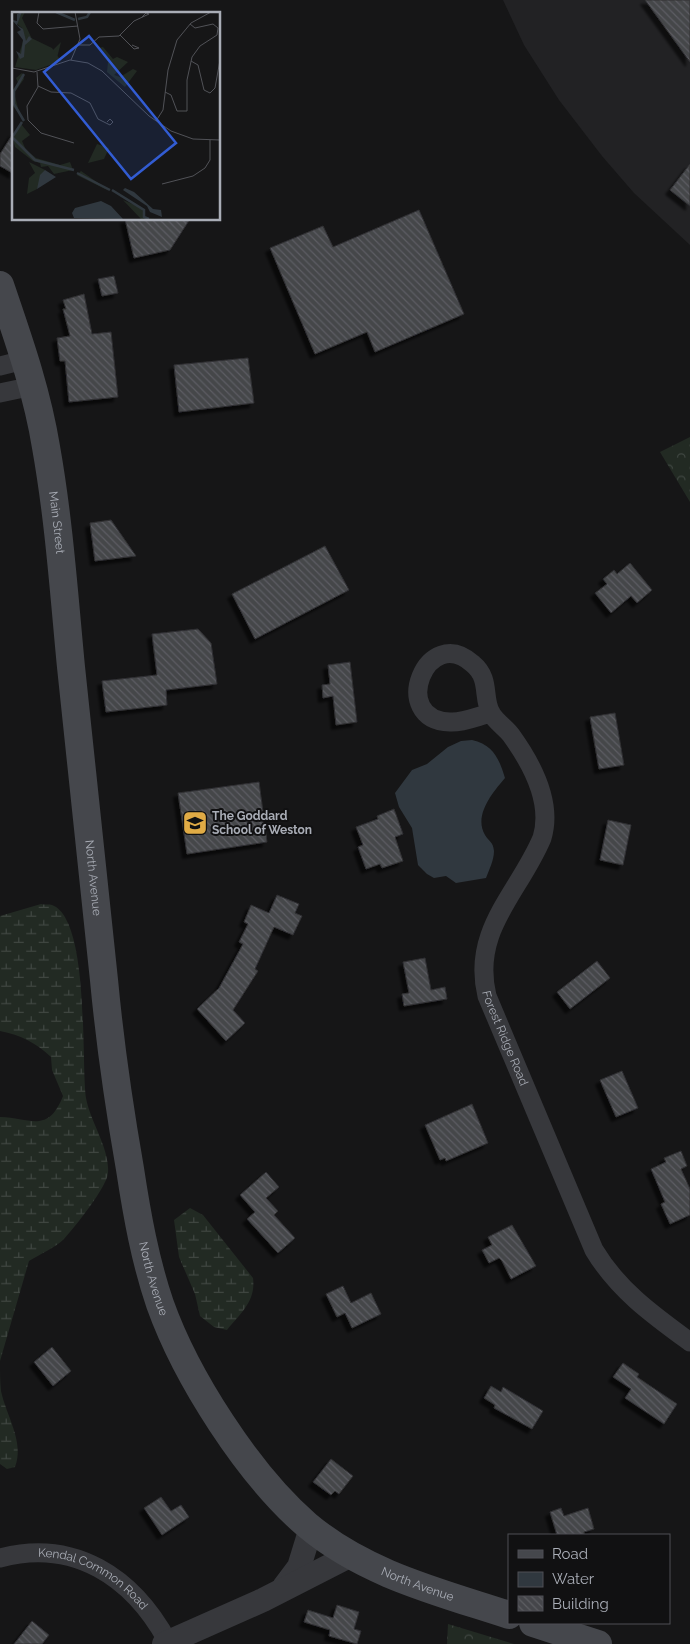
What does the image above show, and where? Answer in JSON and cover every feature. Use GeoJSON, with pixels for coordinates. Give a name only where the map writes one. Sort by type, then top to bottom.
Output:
{"type":"FeatureCollection","features":[{"type":"Feature","properties":{"kind":"main road","name":"Main Street"},"geometry":{"type":"LineString","coordinates":[[0,285],[12,363],[32,386],[48,460],[82,767]]}},
{"type":"Feature","properties":{"kind":"main road","name":"North Avenue"},"geometry":{"type":"LineString","coordinates":[[82,767],[114,1076],[139,1225],[154,1284],[177,1344],[210,1403],[268,1484],[311,1528],[351,1555],[406,1581],[508,1615]]}},
{"type":"Feature","properties":{"kind":"main road"},"geometry":{"type":"LineString","coordinates":[[535,1624],[598,1644]]}},
{"type":"Feature","properties":{"kind":"street"},"geometry":{"type":"LineString","coordinates":[[0,394],[32,386]]}},
{"type":"Feature","properties":{"kind":"street","name":"Forest Ridge Road"},"geometry":{"type":"LineString","coordinates":[[490,713],[510,734],[533,772],[541,792],[546,821],[539,847],[487,938],[483,959],[487,996],[594,1250],[613,1278],[631,1297],[690,1342]]}},
{"type":"Feature","properties":{"kind":"street"},"geometry":{"type":"LineString","coordinates":[[280,1591],[290,1582],[299,1567],[311,1528]]}},
{"type":"Feature","properties":{"kind":"street","name":"Kendal Common Road"},"geometry":{"type":"LineString","coordinates":[[0,1558],[32,1552],[54,1552],[70,1555],[92,1564],[135,1598],[154,1619],[166,1643]]}},
{"type":"Feature","properties":{"kind":"street"},"geometry":{"type":"LineString","coordinates":[[166,1643],[280,1591],[351,1555]]}},
{"type":"Feature","properties":{"kind":"shaded area"},"geometry":{"type":"Polygon","coordinates":[[[503,0],[690,0],[690,245],[634,193],[602,156],[559,100],[524,45],[503,0]]]}},
{"type":"Feature","properties":{"kind":"green space"},"geometry":{"type":"Polygon","coordinates":[[[690,437],[690,502],[660,452],[690,437]]]}},
{"type":"Feature","properties":{"kind":"green space"},"geometry":{"type":"Polygon","coordinates":[[[41,904],[52,905],[64,916],[73,936],[81,993],[86,1098],[106,1154],[108,1173],[96,1197],[64,1239],[29,1261],[0,1361],[0,1117],[30,1121],[45,1120],[57,1108],[63,1096],[52,1070],[51,1057],[28,1040],[0,1031],[0,916],[41,904]]]}},
{"type":"Feature","properties":{"kind":"green space"},"geometry":{"type":"Polygon","coordinates":[[[190,1208],[203,1215],[253,1278],[250,1300],[227,1330],[214,1327],[200,1316],[195,1294],[179,1257],[174,1220],[190,1208]]]}},
{"type":"Feature","properties":{"kind":"green space"},"geometry":{"type":"Polygon","coordinates":[[[0,1381],[3,1400],[14,1429],[18,1448],[15,1467],[7,1469],[0,1464],[0,1381]]]}},
{"type":"Feature","properties":{"kind":"green space"},"geometry":{"type":"Polygon","coordinates":[[[448,1624],[514,1644],[447,1644],[448,1624]]]}},
{"type":"Feature","properties":{"kind":"water"},"geometry":{"type":"Polygon","coordinates":[[[472,740],[485,745],[494,753],[505,778],[491,796],[483,812],[482,827],[485,835],[493,845],[494,851],[486,878],[456,883],[446,876],[434,878],[418,865],[412,828],[399,807],[395,793],[412,770],[427,764],[448,747],[461,741],[472,740]]]}},
{"type":"Feature","properties":{"kind":"building"},"geometry":{"type":"Polygon","coordinates":[[[645,0],[690,0],[690,62],[645,0]]]}},
{"type":"Feature","properties":{"kind":"building"},"geometry":{"type":"Polygon","coordinates":[[[12,135],[12,173],[0,166],[0,154],[12,135]]]}},
{"type":"Feature","properties":{"kind":"building"},"geometry":{"type":"Polygon","coordinates":[[[690,164],[690,206],[670,190],[690,164]]]}},
{"type":"Feature","properties":{"kind":"building"},"geometry":{"type":"Polygon","coordinates":[[[419,210],[464,314],[375,352],[367,332],[315,354],[270,248],[323,226],[333,247],[419,210]]]}},
{"type":"Feature","properties":{"kind":"building"},"geometry":{"type":"Polygon","coordinates":[[[125,220],[189,220],[170,250],[134,258],[125,220]]]}},
{"type":"Feature","properties":{"kind":"building"},"geometry":{"type":"Polygon","coordinates":[[[114,276],[118,293],[102,296],[98,279],[114,276]]]}},
{"type":"Feature","properties":{"kind":"building"},"geometry":{"type":"Polygon","coordinates":[[[84,294],[92,334],[111,332],[118,397],[69,402],[65,361],[60,361],[57,338],[70,336],[63,309],[66,309],[63,300],[84,294]]]}},
{"type":"Feature","properties":{"kind":"building"},"geometry":{"type":"Polygon","coordinates":[[[248,358],[254,403],[179,412],[174,365],[248,358]]]}},
{"type":"Feature","properties":{"kind":"building"},"geometry":{"type":"Polygon","coordinates":[[[111,520],[136,556],[95,561],[90,523],[111,520]]]}},
{"type":"Feature","properties":{"kind":"building"},"geometry":{"type":"Polygon","coordinates":[[[325,546],[349,590],[255,639],[232,594],[325,546]]]}},
{"type":"Feature","properties":{"kind":"building"},"geometry":{"type":"Polygon","coordinates":[[[630,563],[652,590],[637,603],[631,596],[611,613],[595,593],[607,584],[603,579],[614,570],[617,574],[630,563]]]}},
{"type":"Feature","properties":{"kind":"building"},"geometry":{"type":"Polygon","coordinates":[[[198,629],[211,643],[217,684],[166,690],[167,705],[106,712],[102,681],[157,675],[152,634],[198,629]]]}},
{"type":"Feature","properties":{"kind":"building"},"geometry":{"type":"Polygon","coordinates":[[[350,662],[357,722],[336,725],[333,696],[323,698],[322,685],[330,684],[328,665],[350,662]]]}},
{"type":"Feature","properties":{"kind":"building"},"geometry":{"type":"Polygon","coordinates":[[[615,713],[624,765],[599,769],[590,717],[615,713]]]}},
{"type":"Feature","properties":{"kind":"building"},"geometry":{"type":"Polygon","coordinates":[[[259,782],[267,842],[187,854],[178,793],[259,782]]]}},
{"type":"Feature","properties":{"kind":"building"},"geometry":{"type":"Polygon","coordinates":[[[394,809],[403,834],[395,837],[403,861],[382,868],[380,864],[366,869],[358,847],[363,845],[356,827],[378,819],[377,816],[394,809]]]}},
{"type":"Feature","properties":{"kind":"building"},"geometry":{"type":"Polygon","coordinates":[[[608,820],[631,825],[623,865],[600,860],[608,820]]]}},
{"type":"Feature","properties":{"kind":"building"},"geometry":{"type":"Polygon","coordinates":[[[277,895],[299,904],[295,913],[302,916],[293,935],[274,927],[255,969],[258,971],[233,1010],[245,1023],[226,1041],[197,1009],[219,988],[243,944],[239,942],[248,924],[244,922],[251,905],[269,913],[277,895]]]}},
{"type":"Feature","properties":{"kind":"building"},"geometry":{"type":"Polygon","coordinates":[[[425,958],[431,990],[445,987],[447,999],[404,1006],[402,994],[409,993],[403,962],[425,958]]]}},
{"type":"Feature","properties":{"kind":"building"},"geometry":{"type":"Polygon","coordinates":[[[597,961],[610,978],[570,1009],[557,992],[597,961]]]}},
{"type":"Feature","properties":{"kind":"building"},"geometry":{"type":"Polygon","coordinates":[[[622,1071],[638,1108],[616,1117],[600,1080],[622,1071]]]}},
{"type":"Feature","properties":{"kind":"building"},"geometry":{"type":"Polygon","coordinates":[[[472,1104],[488,1143],[446,1161],[445,1158],[440,1160],[425,1125],[472,1104]]]}},
{"type":"Feature","properties":{"kind":"building"},"geometry":{"type":"Polygon","coordinates":[[[681,1151],[687,1166],[681,1169],[690,1189],[690,1215],[670,1224],[661,1204],[665,1202],[651,1169],[666,1162],[664,1158],[681,1151]]]}},
{"type":"Feature","properties":{"kind":"building"},"geometry":{"type":"Polygon","coordinates":[[[266,1172],[279,1187],[266,1198],[278,1211],[274,1215],[295,1238],[278,1253],[247,1219],[255,1212],[240,1195],[266,1172]]]}},
{"type":"Feature","properties":{"kind":"building"},"geometry":{"type":"Polygon","coordinates":[[[512,1225],[536,1266],[511,1279],[499,1258],[489,1263],[482,1250],[492,1245],[488,1237],[512,1225]]]}},
{"type":"Feature","properties":{"kind":"building"},"geometry":{"type":"Polygon","coordinates":[[[343,1286],[351,1303],[371,1293],[381,1314],[352,1328],[345,1313],[337,1317],[326,1294],[343,1286]]]}},
{"type":"Feature","properties":{"kind":"building"},"geometry":{"type":"Polygon","coordinates":[[[52,1347],[71,1371],[53,1386],[34,1362],[52,1347]]]}},
{"type":"Feature","properties":{"kind":"building"},"geometry":{"type":"Polygon","coordinates":[[[623,1363],[639,1374],[637,1377],[677,1404],[664,1424],[625,1398],[631,1389],[613,1377],[623,1363]]]}},
{"type":"Feature","properties":{"kind":"building"},"geometry":{"type":"Polygon","coordinates":[[[491,1386],[501,1392],[503,1387],[543,1411],[532,1429],[494,1408],[495,1405],[484,1398],[491,1386]]]}},
{"type":"Feature","properties":{"kind":"building"},"geometry":{"type":"Polygon","coordinates":[[[331,1459],[353,1476],[339,1494],[335,1491],[331,1495],[313,1482],[331,1459]]]}},
{"type":"Feature","properties":{"kind":"building"},"geometry":{"type":"Polygon","coordinates":[[[161,1497],[171,1511],[181,1505],[189,1517],[162,1535],[144,1508],[161,1497]]]}},
{"type":"Feature","properties":{"kind":"building"},"geometry":{"type":"Polygon","coordinates":[[[561,1508],[564,1516],[588,1508],[594,1529],[584,1532],[584,1534],[557,1534],[550,1512],[561,1508]]]}},
{"type":"Feature","properties":{"kind":"building"},"geometry":{"type":"Polygon","coordinates":[[[337,1605],[359,1612],[354,1629],[361,1631],[357,1644],[329,1636],[330,1630],[304,1622],[308,1610],[333,1618],[337,1605]]]}},
{"type":"Feature","properties":{"kind":"building"},"geometry":{"type":"Polygon","coordinates":[[[32,1621],[49,1635],[42,1644],[14,1644],[32,1621]]]}},
{"type":"Feature","properties":{"kind":"place","name":"The Goddard School of Weston"},"geometry":{"type":"Point","coordinates":[195,823]}}]}
